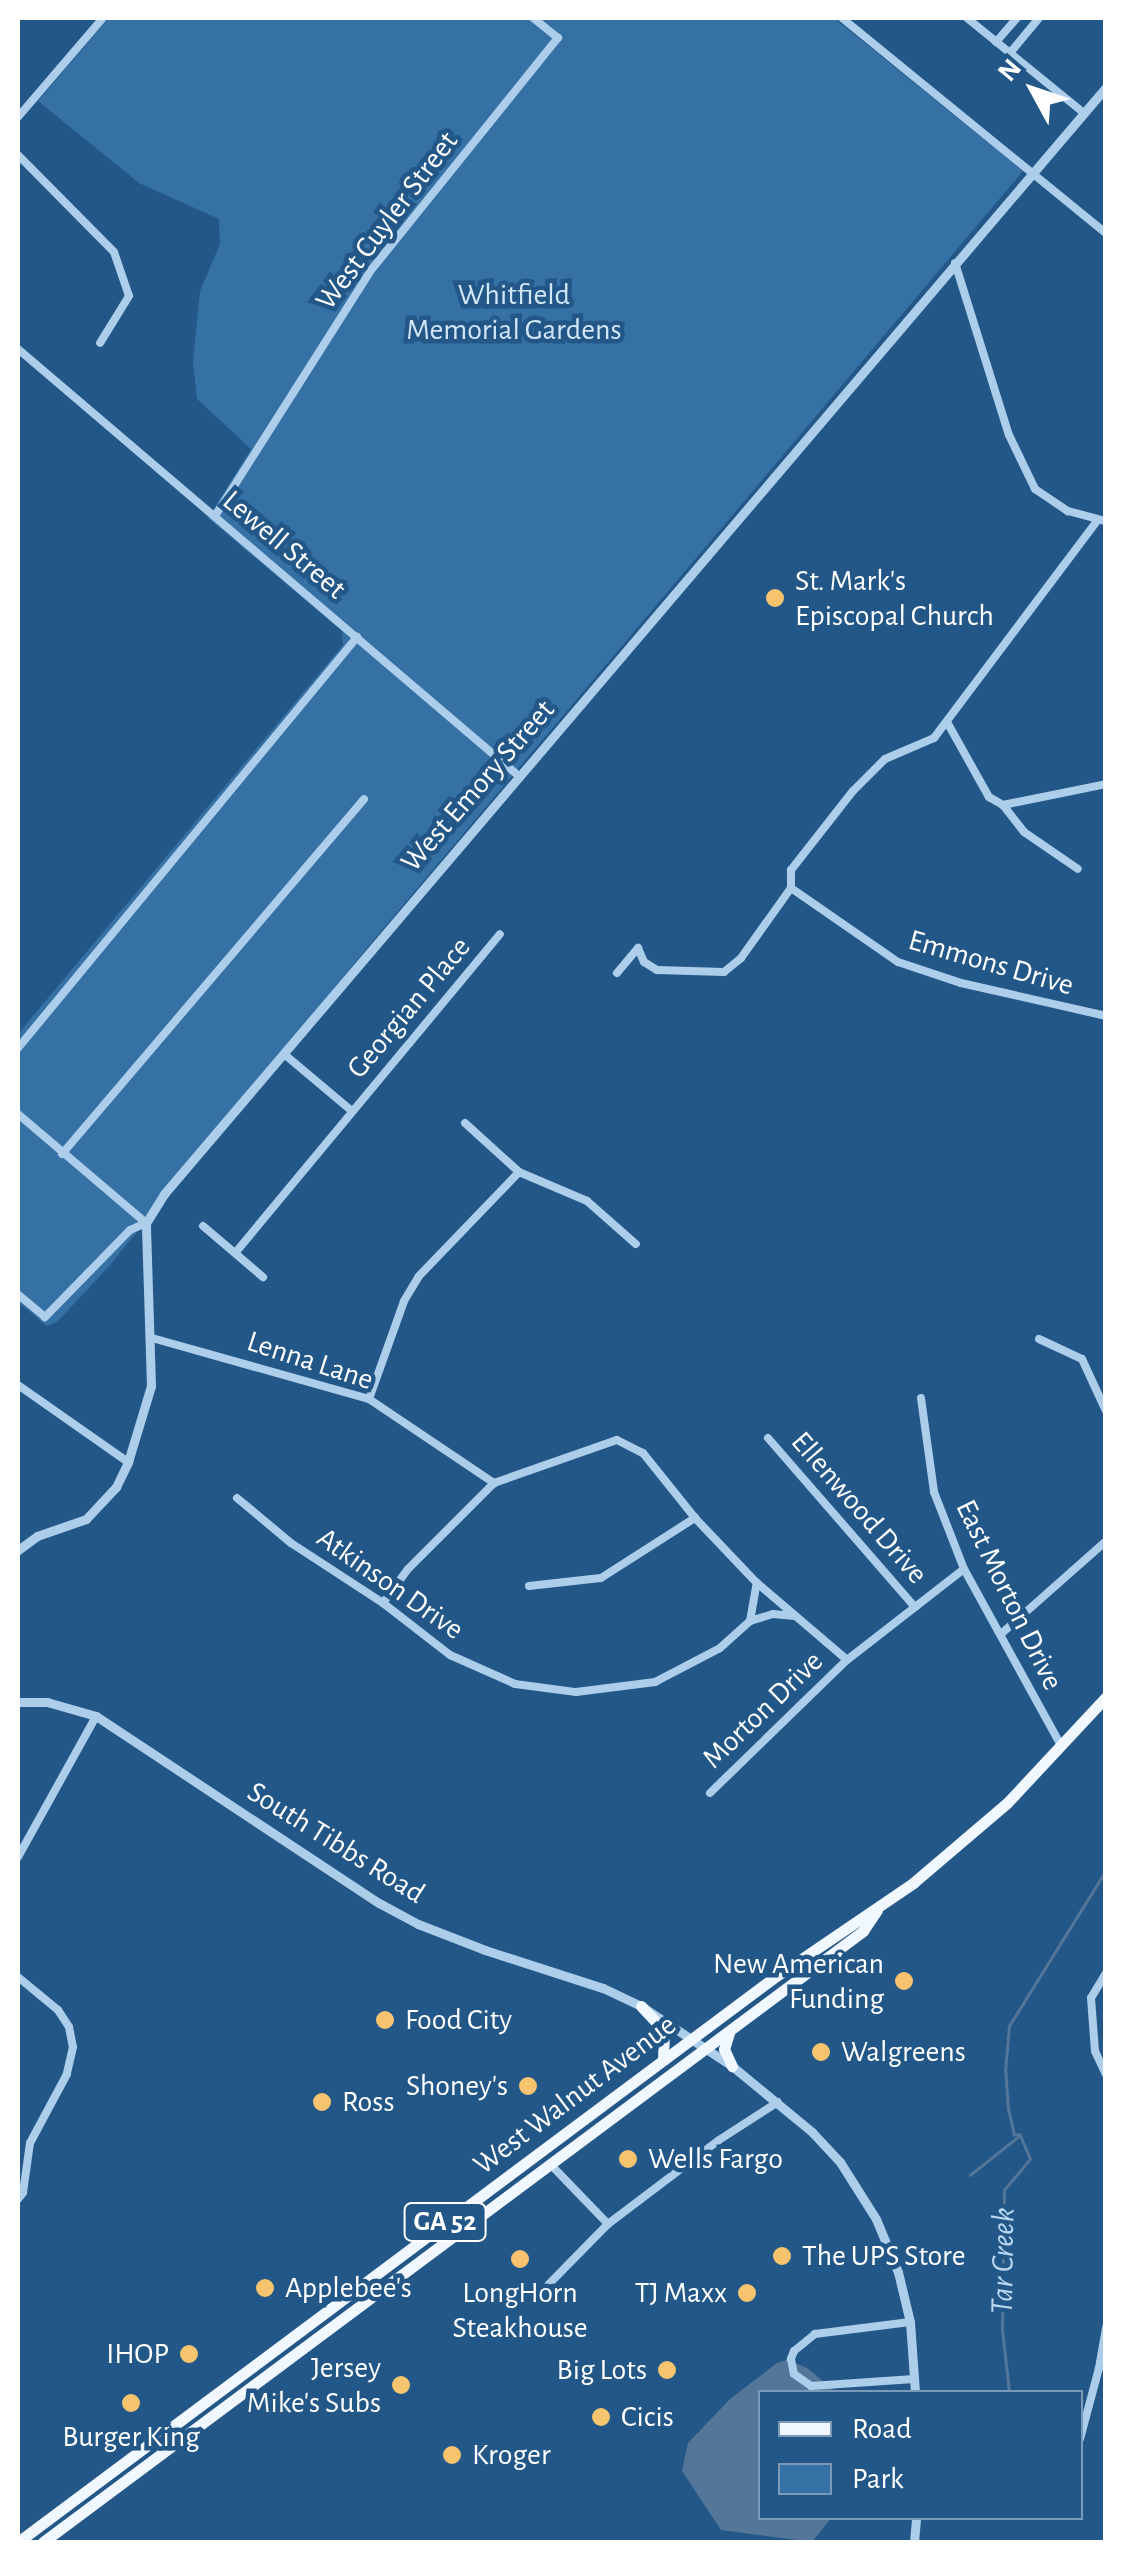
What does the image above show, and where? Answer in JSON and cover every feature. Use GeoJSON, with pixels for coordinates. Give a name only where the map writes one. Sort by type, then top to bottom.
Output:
{"type":"FeatureCollection","features":[{"type":"Feature","properties":{"kind":"main road","name":"West Walnut Avenue"},"geometry":{"type":"LineString","coordinates":[[18,2542],[853,1920],[877,1910],[978,1830],[1106,1698]]}},
{"type":"Feature","properties":{"kind":"main road","name":"West Walnut Avenue"},"geometry":{"type":"LineString","coordinates":[[43,2542],[863,1931],[877,1910]]}},
{"type":"Feature","properties":{"kind":"main road"},"geometry":{"type":"LineString","coordinates":[[641,2006],[664,2031],[664,2060]]}},
{"type":"Feature","properties":{"kind":"main road"},"geometry":{"type":"LineString","coordinates":[[730,2030],[724,2050],[732,2066]]}},
{"type":"Feature","properties":{"kind":"street"},"geometry":{"type":"LineString","coordinates":[[18,117],[103,18]]}},
{"type":"Feature","properties":{"kind":"street","name":"West Cuyler Street"},"geometry":{"type":"LineString","coordinates":[[214,516],[372,269],[558,38],[533,18]]}},
{"type":"Feature","properties":{"kind":"street"},"geometry":{"type":"LineString","coordinates":[[842,18],[1102,230],[1106,218]]}},
{"type":"Feature","properties":{"kind":"street"},"geometry":{"type":"LineString","coordinates":[[967,18],[1084,113]]}},
{"type":"Feature","properties":{"kind":"street"},"geometry":{"type":"LineString","coordinates":[[996,42],[1016,18]]}},
{"type":"Feature","properties":{"kind":"street"},"geometry":{"type":"LineString","coordinates":[[1010,53],[1039,18]]}},
{"type":"Feature","properties":{"kind":"street","name":"West Emory Street"},"geometry":{"type":"LineString","coordinates":[[146,1223],[164,1194],[1106,87]]}},
{"type":"Feature","properties":{"kind":"street"},"geometry":{"type":"LineString","coordinates":[[18,155],[114,252],[129,296],[100,342]]}},
{"type":"Feature","properties":{"kind":"street"},"geometry":{"type":"LineString","coordinates":[[616,973],[638,948],[644,962],[657,970],[724,972],[741,958],[791,888],[791,870],[853,791],[885,759],[934,738],[964,694],[1101,521],[1068,510],[1035,489],[1009,435],[955,263]]}},
{"type":"Feature","properties":{"kind":"street","name":"Lewell Street"},"geometry":{"type":"LineString","coordinates":[[18,349],[520,777]]}},
{"type":"Feature","properties":{"kind":"street"},"geometry":{"type":"LineString","coordinates":[[18,1048],[357,637]]}},
{"type":"Feature","properties":{"kind":"street"},"geometry":{"type":"LineString","coordinates":[[947,722],[989,797],[1003,804],[1024,832],[1078,870]]}},
{"type":"Feature","properties":{"kind":"street"},"geometry":{"type":"LineString","coordinates":[[1003,804],[1106,784]]}},
{"type":"Feature","properties":{"kind":"street"},"geometry":{"type":"LineString","coordinates":[[62,1154],[364,799]]}},
{"type":"Feature","properties":{"kind":"street","name":"Emmons Drive"},"geometry":{"type":"LineString","coordinates":[[791,888],[888,956],[932,975],[1106,1016]]}},
{"type":"Feature","properties":{"kind":"street","name":"Georgian Place"},"geometry":{"type":"LineString","coordinates":[[236,1252],[500,934]]}},
{"type":"Feature","properties":{"kind":"street","name":"Georgian Place"},"geometry":{"type":"LineString","coordinates":[[284,1054],[352,1111]]}},
{"type":"Feature","properties":{"kind":"street"},"geometry":{"type":"LineString","coordinates":[[18,1114],[146,1223],[152,1338],[151,1386],[128,1462],[116,1487],[86,1519],[37,1536],[18,1550]]}},
{"type":"Feature","properties":{"kind":"street"},"geometry":{"type":"LineString","coordinates":[[465,1124],[519,1172],[587,1201],[636,1244]]}},
{"type":"Feature","properties":{"kind":"street"},"geometry":{"type":"LineString","coordinates":[[369,1399],[404,1301],[420,1276],[519,1172]]}},
{"type":"Feature","properties":{"kind":"street"},"geometry":{"type":"LineString","coordinates":[[18,1294],[46,1317],[130,1230],[146,1223]]}},
{"type":"Feature","properties":{"kind":"street"},"geometry":{"type":"LineString","coordinates":[[203,1226],[262,1277]]}},
{"type":"Feature","properties":{"kind":"street","name":"Lenna Lane"},"geometry":{"type":"LineString","coordinates":[[152,1338],[369,1399],[494,1483]]}},
{"type":"Feature","properties":{"kind":"street"},"geometry":{"type":"LineString","coordinates":[[1039,1339],[1082,1360],[1106,1411]]}},
{"type":"Feature","properties":{"kind":"street"},"geometry":{"type":"LineString","coordinates":[[18,1386],[128,1462]]}},
{"type":"Feature","properties":{"kind":"street","name":"East Morton Drive"},"geometry":{"type":"LineString","coordinates":[[921,1398],[934,1492],[964,1569],[1062,1747]]}},
{"type":"Feature","properties":{"kind":"street","name":"Ellenwood Drive"},"geometry":{"type":"LineString","coordinates":[[768,1438],[915,1607]]}},
{"type":"Feature","properties":{"kind":"street"},"geometry":{"type":"LineString","coordinates":[[383,1603],[417,1559],[494,1483],[617,1440],[642,1452],[695,1518],[758,1583],[848,1660]]}},
{"type":"Feature","properties":{"kind":"street","name":"Atkinson Drive"},"geometry":{"type":"LineString","coordinates":[[237,1498],[291,1543],[383,1603],[450,1656],[514,1684],[576,1692],[655,1682],[720,1648],[750,1620]]}},
{"type":"Feature","properties":{"kind":"street"},"geometry":{"type":"LineString","coordinates":[[529,1586],[602,1578],[695,1518]]}},
{"type":"Feature","properties":{"kind":"street"},"geometry":{"type":"LineString","coordinates":[[1001,1634],[1106,1541]]}},
{"type":"Feature","properties":{"kind":"street","name":"Morton Drive"},"geometry":{"type":"LineString","coordinates":[[710,1793],[848,1660],[964,1569]]}},
{"type":"Feature","properties":{"kind":"street"},"geometry":{"type":"LineString","coordinates":[[758,1583],[750,1620],[773,1614],[796,1616]]}},
{"type":"Feature","properties":{"kind":"street","name":"South Tibbs Road"},"geometry":{"type":"LineString","coordinates":[[18,1702],[47,1702],[96,1716],[299,1853],[418,1924],[603,1988],[641,2006],[732,2066],[778,2102],[840,2162],[876,2219],[898,2272],[910,2322],[915,2390]]}},
{"type":"Feature","properties":{"kind":"street"},"geometry":{"type":"LineString","coordinates":[[18,1857],[96,1716]]}},
{"type":"Feature","properties":{"kind":"street"},"geometry":{"type":"LineString","coordinates":[[1106,1973],[1091,1998],[1095,2050],[1106,2075]]}},
{"type":"Feature","properties":{"kind":"street"},"geometry":{"type":"LineString","coordinates":[[18,1977],[58,2010],[70,2027],[73,2047],[67,2074],[30,2144],[18,2199]]}},
{"type":"Feature","properties":{"kind":"street"},"geometry":{"type":"LineString","coordinates":[[548,2285],[608,2224],[719,2140],[778,2102]]}},
{"type":"Feature","properties":{"kind":"street"},"geometry":{"type":"LineString","coordinates":[[550,2164],[608,2224]]}},
{"type":"Feature","properties":{"kind":"street"},"geometry":{"type":"LineString","coordinates":[[910,2322],[815,2334],[794,2350],[791,2360],[794,2374],[811,2386],[914,2379]]}},
{"type":"Feature","properties":{"kind":"street"},"geometry":{"type":"LineString","coordinates":[[1083,2429],[1102,2365],[1106,2328]]}},
{"type":"Feature","properties":{"kind":"street"},"geometry":{"type":"LineString","coordinates":[[50,2518],[61,2529]]}},
{"type":"Feature","properties":{"kind":"green space","name":"Whitfield Memorial Gardens"},"geometry":{"type":"Polygon","coordinates":[[[109,18],[834,18],[1023,171],[366,949],[110,1265],[58,1321],[47,1326],[18,1302],[18,1034],[343,645],[342,631],[208,518],[251,449],[197,399],[193,362],[200,291],[220,244],[219,219],[139,183],[38,101],[109,18]]]}},
{"type":"Feature","properties":{"kind":"shaded area"},"geometry":{"type":"Polygon","coordinates":[[[787,2360],[807,2368],[834,2390],[758,2390],[758,2520],[829,2520],[812,2542],[721,2530],[682,2471],[688,2443],[730,2399],[777,2363],[787,2360]]]}},
{"type":"Feature","properties":{"kind":"waterway","name":"Tar Creek"},"geometry":{"type":"LineString","coordinates":[[1009,2390],[1002,2330],[1004,2190],[1030,2159],[1020,2135],[1014,2135],[1008,2110],[1005,2071],[1009,2026],[1106,1870]]}},
{"type":"Feature","properties":{"kind":"waterway"},"geometry":{"type":"LineString","coordinates":[[970,2175],[1019,2136]]}},
{"type":"Feature","properties":{"kind":"place","name":"St. Mark's Episcopal Church"},"geometry":{"type":"Point","coordinates":[775,598]}},
{"type":"Feature","properties":{"kind":"place","name":"New American Funding"},"geometry":{"type":"Point","coordinates":[904,1981]}},
{"type":"Feature","properties":{"kind":"place","name":"Food City"},"geometry":{"type":"Point","coordinates":[385,2020]}},
{"type":"Feature","properties":{"kind":"place","name":"Walgreens"},"geometry":{"type":"Point","coordinates":[821,2052]}},
{"type":"Feature","properties":{"kind":"place","name":"Shoney's"},"geometry":{"type":"Point","coordinates":[528,2086]}},
{"type":"Feature","properties":{"kind":"place","name":"Ross"},"geometry":{"type":"Point","coordinates":[322,2102]}},
{"type":"Feature","properties":{"kind":"place","name":"Wells Fargo"},"geometry":{"type":"Point","coordinates":[628,2159]}},
{"type":"Feature","properties":{"kind":"place","name":"The UPS Store"},"geometry":{"type":"Point","coordinates":[782,2256]}},
{"type":"Feature","properties":{"kind":"place","name":"LongHorn Steakhouse"},"geometry":{"type":"Point","coordinates":[520,2259]}},
{"type":"Feature","properties":{"kind":"place","name":"Applebee's"},"geometry":{"type":"Point","coordinates":[265,2288]}},
{"type":"Feature","properties":{"kind":"place","name":"TJ Maxx"},"geometry":{"type":"Point","coordinates":[747,2293]}},
{"type":"Feature","properties":{"kind":"place","name":"IHOP"},"geometry":{"type":"Point","coordinates":[189,2354]}},
{"type":"Feature","properties":{"kind":"place","name":"Big Lots"},"geometry":{"type":"Point","coordinates":[667,2370]}},
{"type":"Feature","properties":{"kind":"place","name":"Jersey Mike's Subs"},"geometry":{"type":"Point","coordinates":[401,2385]}},
{"type":"Feature","properties":{"kind":"place","name":"Burger King"},"geometry":{"type":"Point","coordinates":[131,2403]}},
{"type":"Feature","properties":{"kind":"place","name":"Cicis"},"geometry":{"type":"Point","coordinates":[601,2417]}},
{"type":"Feature","properties":{"kind":"place","name":"Kroger"},"geometry":{"type":"Point","coordinates":[452,2455]}}]}
